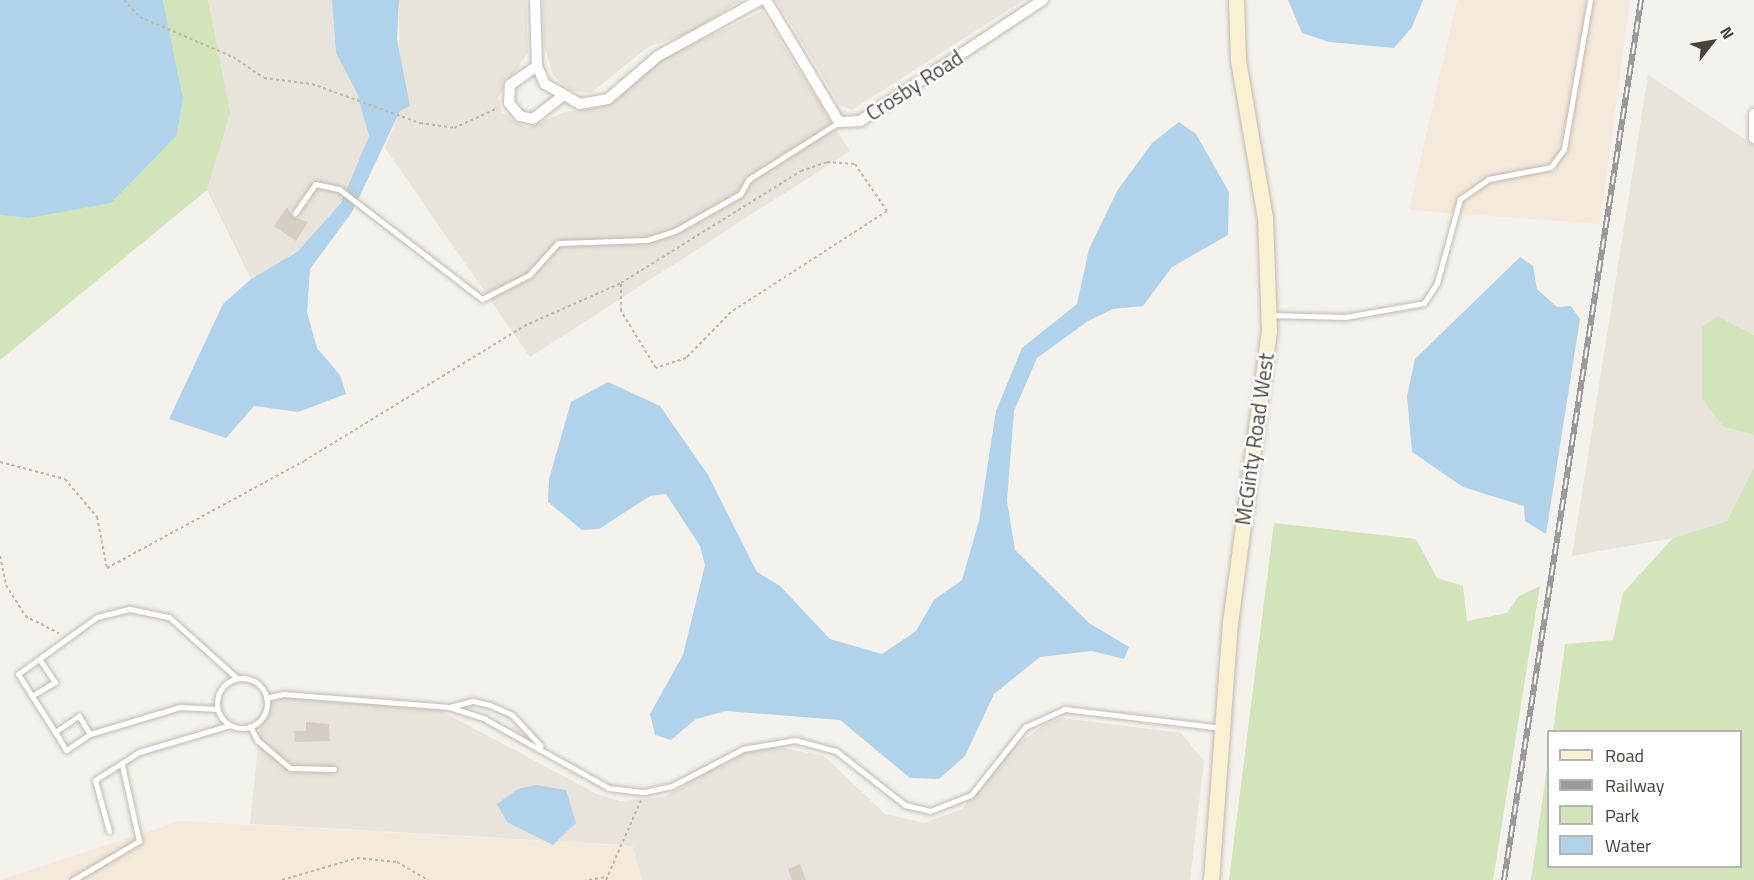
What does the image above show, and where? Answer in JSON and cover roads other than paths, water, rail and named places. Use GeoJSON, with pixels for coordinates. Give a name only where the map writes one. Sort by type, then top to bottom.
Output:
{"type":"FeatureCollection","features":[{"type":"Feature","properties":{"kind":"main road","name":"McGinty Road West"},"geometry":{"type":"LineString","coordinates":[[1212,880],[1230,623],[1269,315],[1265,218],[1238,60],[1236,0]]}},
{"type":"Feature","properties":{"kind":"street"},"geometry":{"type":"LineString","coordinates":[[535,0],[537,66],[545,84],[560,98],[580,105],[608,99],[658,56],[760,0]]}},
{"type":"Feature","properties":{"kind":"street","name":"Crosby Road"},"geometry":{"type":"LineString","coordinates":[[766,0],[839,122],[860,121],[1043,0]]}},
{"type":"Feature","properties":{"kind":"street"},"geometry":{"type":"LineString","coordinates":[[537,66],[510,85],[509,103],[520,116],[533,119],[560,98]]}},
{"type":"Feature","properties":{"kind":"street"},"geometry":{"type":"LineString","coordinates":[[1754,114],[1754,138]]}},
{"type":"Feature","properties":{"kind":"lane"},"geometry":{"type":"LineString","coordinates":[[1269,315],[1345,317],[1424,303],[1437,283],[1460,199],[1489,179],[1551,167],[1564,149],[1590,0]]}},
{"type":"Feature","properties":{"kind":"lane"},"geometry":{"type":"LineString","coordinates":[[295,213],[315,184],[339,189],[364,204],[482,299],[529,275],[558,243],[646,240],[675,231],[740,194],[749,179],[839,122]]}},
{"type":"Feature","properties":{"kind":"lane"},"geometry":{"type":"LineString","coordinates":[[109,831],[94,780],[122,765],[139,752],[230,724],[250,726],[263,716],[266,698],[256,682],[237,678],[169,617],[130,609],[98,617],[18,674],[66,750],[90,734],[180,707],[218,709]]}},
{"type":"Feature","properties":{"kind":"lane"},"geometry":{"type":"LineString","coordinates":[[32,696],[55,682],[40,660]]}},
{"type":"Feature","properties":{"kind":"lane"},"geometry":{"type":"LineString","coordinates":[[230,724],[222,718],[218,709],[221,690],[237,678]]}},
{"type":"Feature","properties":{"kind":"lane"},"geometry":{"type":"LineString","coordinates":[[266,698],[283,694],[449,707],[485,719],[609,788],[644,792],[672,786],[743,749],[795,740],[837,751],[905,805],[930,811],[971,795],[1025,727],[1065,709],[1223,728]]}},
{"type":"Feature","properties":{"kind":"lane"},"geometry":{"type":"LineString","coordinates":[[449,707],[473,701],[505,712],[544,750]]}},
{"type":"Feature","properties":{"kind":"lane"},"geometry":{"type":"LineString","coordinates":[[55,732],[79,716],[90,734]]}},
{"type":"Feature","properties":{"kind":"lane"},"geometry":{"type":"LineString","coordinates":[[217,729],[222,718]]}},
{"type":"Feature","properties":{"kind":"lane"},"geometry":{"type":"LineString","coordinates":[[250,726],[257,740],[290,768],[334,770]]}},
{"type":"Feature","properties":{"kind":"lane"},"geometry":{"type":"LineString","coordinates":[[73,880],[139,841],[122,765]]}},
{"type":"Feature","properties":{"kind":"water"},"geometry":{"type":"Polygon","coordinates":[[[0,0],[163,0],[183,98],[177,135],[111,203],[28,218],[0,215],[0,0]]]}},
{"type":"Feature","properties":{"kind":"water"},"geometry":{"type":"Polygon","coordinates":[[[332,0],[399,0],[397,39],[410,106],[400,111],[352,212],[310,269],[307,312],[317,348],[340,375],[346,394],[298,412],[254,406],[226,438],[169,419],[223,304],[251,279],[297,252],[341,203],[369,136],[357,93],[336,53],[332,0]]]}},
{"type":"Feature","properties":{"kind":"water"},"geometry":{"type":"Polygon","coordinates":[[[1288,0],[1423,0],[1412,27],[1394,48],[1329,42],[1302,33],[1288,0]]]}},
{"type":"Feature","properties":{"kind":"water"},"geometry":{"type":"Polygon","coordinates":[[[1179,122],[1196,134],[1229,192],[1228,235],[1172,267],[1143,306],[1113,309],[1088,321],[1037,358],[1014,411],[1007,501],[1015,550],[1089,623],[1129,647],[1124,659],[1092,651],[1040,657],[994,694],[965,756],[939,779],[910,778],[840,720],[726,711],[696,719],[671,740],[655,735],[650,714],[683,655],[705,565],[700,546],[666,494],[650,496],[599,529],[582,530],[548,502],[549,479],[571,402],[608,382],[660,406],[708,475],[757,572],[780,586],[830,639],[882,654],[916,631],[934,600],[962,580],[979,521],[996,411],[1022,348],[1077,304],[1089,249],[1117,191],[1152,143],[1179,122]]]}},
{"type":"Feature","properties":{"kind":"water"},"geometry":{"type":"Polygon","coordinates":[[[1520,257],[1533,266],[1537,289],[1557,307],[1571,306],[1580,319],[1546,534],[1525,521],[1524,506],[1463,487],[1412,452],[1407,396],[1415,359],[1520,257]]]}},
{"type":"Feature","properties":{"kind":"water"},"geometry":{"type":"Polygon","coordinates":[[[536,785],[566,790],[576,823],[553,845],[507,822],[497,804],[518,789],[536,785]]]}},
{"type":"Feature","properties":{"kind":"railway"},"geometry":{"type":"LineString","coordinates":[[1504,880],[1641,0]]}}]}
